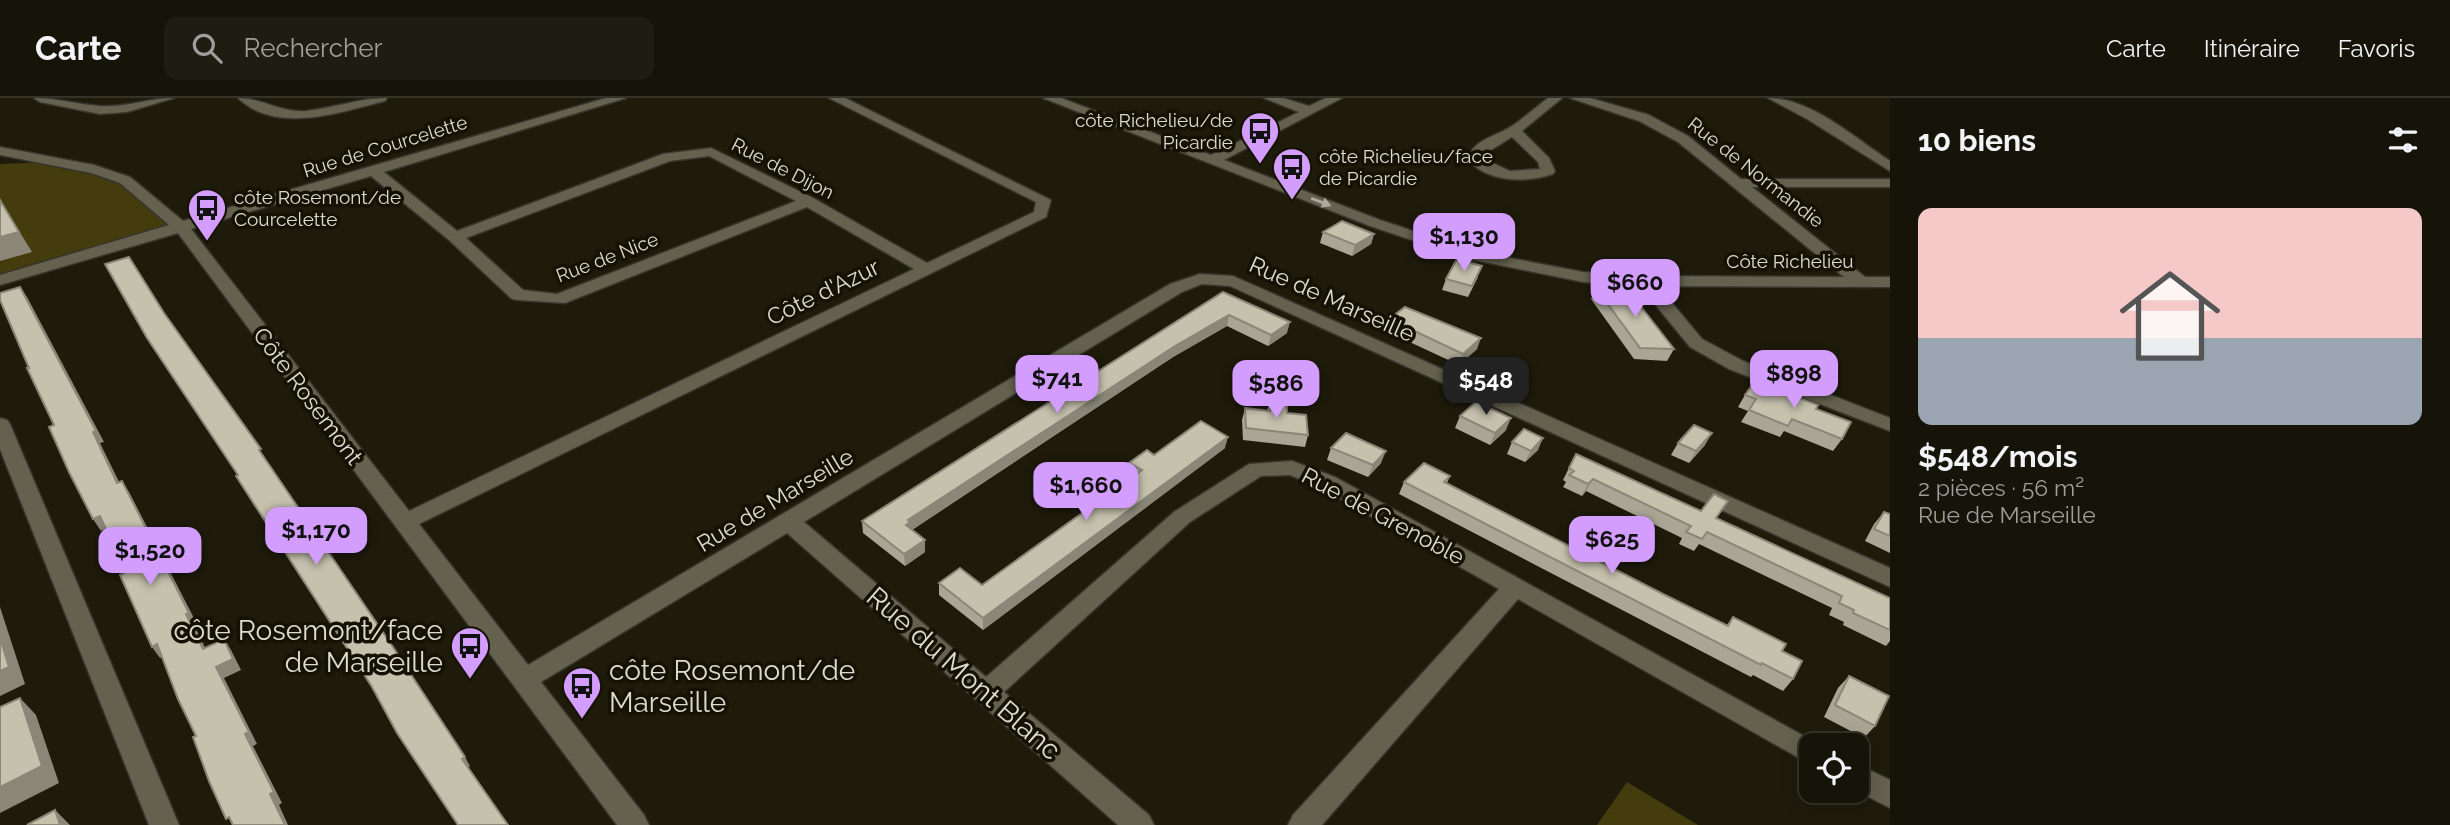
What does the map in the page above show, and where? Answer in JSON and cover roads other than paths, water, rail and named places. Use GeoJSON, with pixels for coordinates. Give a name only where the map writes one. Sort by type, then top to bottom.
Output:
{"type":"FeatureCollection","features":[{"type":"Feature","properties":{"kind":"street"},"geometry":{"type":"LineString","coordinates":[[40,98],[100,110],[128,108],[168,98]]}},
{"type":"Feature","properties":{"kind":"street"},"geometry":{"type":"LineString","coordinates":[[244,98],[269,111],[305,115],[381,98]]}},
{"type":"Feature","properties":{"kind":"street","name":"Rue de Courcelette"},"geometry":{"type":"LineString","coordinates":[[0,280],[620,98]]}},
{"type":"Feature","properties":{"kind":"street","name":"Côte d'Azur"},"geometry":{"type":"LineString","coordinates":[[403,523],[1041,214],[1044,200],[835,98]]}},
{"type":"Feature","properties":{"kind":"street","name":"Côte Richelieu"},"geometry":{"type":"LineString","coordinates":[[1049,98],[1375,223],[1471,254],[1583,277],[1890,270]]}},
{"type":"Feature","properties":{"kind":"street","name":"Côte Richelieu"},"geometry":{"type":"LineString","coordinates":[[1080,98],[1388,213],[1476,242],[1640,275],[1890,282]]}},
{"type":"Feature","properties":{"kind":"street"},"geometry":{"type":"LineString","coordinates":[[1270,98],[1310,111]]}},
{"type":"Feature","properties":{"kind":"street"},"geometry":{"type":"LineString","coordinates":[[1211,160],[1336,98]]}},
{"type":"Feature","properties":{"kind":"street"},"geometry":{"type":"LineString","coordinates":[[1514,131],[1544,161],[1548,171],[1534,176],[1507,175],[1475,160],[1476,153],[1492,141],[1514,131],[1556,98]]}},
{"type":"Feature","properties":{"kind":"street","name":"Rue de Normandie"},"geometry":{"type":"LineString","coordinates":[[1576,98],[1644,118],[1669,131],[1739,183],[1861,282]]}},
{"type":"Feature","properties":{"kind":"street"},"geometry":{"type":"LineString","coordinates":[[1774,98],[1812,116],[1890,167]]}},
{"type":"Feature","properties":{"kind":"street","name":"Côte Rosemont"},"geometry":{"type":"LineString","coordinates":[[0,151],[93,169],[125,180],[182,228],[634,825]]}},
{"type":"Feature","properties":{"kind":"street","name":"Rue de Dijon"},"geometry":{"type":"LineString","coordinates":[[455,237],[668,157],[710,152],[808,201],[926,269]]}},
{"type":"Feature","properties":{"kind":"street","name":"Rue de Nice"},"geometry":{"type":"LineString","coordinates":[[374,171],[455,237],[518,295],[559,299],[808,201]]}},
{"type":"Feature","properties":{"kind":"street"},"geometry":{"type":"LineString","coordinates":[[1739,183],[1890,183]]}},
{"type":"Feature","properties":{"kind":"street"},"geometry":{"type":"LineString","coordinates":[[1640,275],[1696,343],[1736,365],[1890,425]]}},
{"type":"Feature","properties":{"kind":"street","name":"Rue de Marseille"},"geometry":{"type":"LineString","coordinates":[[524,680],[1176,288],[1200,279],[1233,281],[1890,578]]}},
{"type":"Feature","properties":{"kind":"street"},"geometry":{"type":"LineString","coordinates":[[0,424],[164,825]]}},
{"type":"Feature","properties":{"kind":"street","name":"Rue de Grenoble"},"geometry":{"type":"LineString","coordinates":[[987,692],[1182,517],[1256,469],[1292,468],[1327,482],[1799,744]]}},
{"type":"Feature","properties":{"kind":"street","name":"Rue du Mont Blanc"},"geometry":{"type":"LineString","coordinates":[[788,521],[1139,825]]}},
{"type":"Feature","properties":{"kind":"street"},"geometry":{"type":"LineString","coordinates":[[1303,825],[1515,587]]}},
{"type":"Feature","properties":{"kind":"street"},"geometry":{"type":"LineString","coordinates":[[1869,783],[1890,795]]}},
{"type":"Feature","properties":{"kind":"place","name":"côte Richelieu/de Picardie"},"geometry":{"type":"Point","coordinates":[1260,165]}},
{"type":"Feature","properties":{"kind":"place","name":"côte Richelieu/face de Picardie"},"geometry":{"type":"Point","coordinates":[1292,201]}},
{"type":"Feature","properties":{"kind":"place","name":"côte Rosemont/de Courcelette"},"geometry":{"type":"Point","coordinates":[207,242]}},
{"type":"Feature","properties":{"kind":"place","name":"côte Rosemont/face de Marseille"},"geometry":{"type":"Point","coordinates":[470,680]}},
{"type":"Feature","properties":{"kind":"place","name":"côte Rosemont/de Marseille"},"geometry":{"type":"Point","coordinates":[582,720]}}]}
